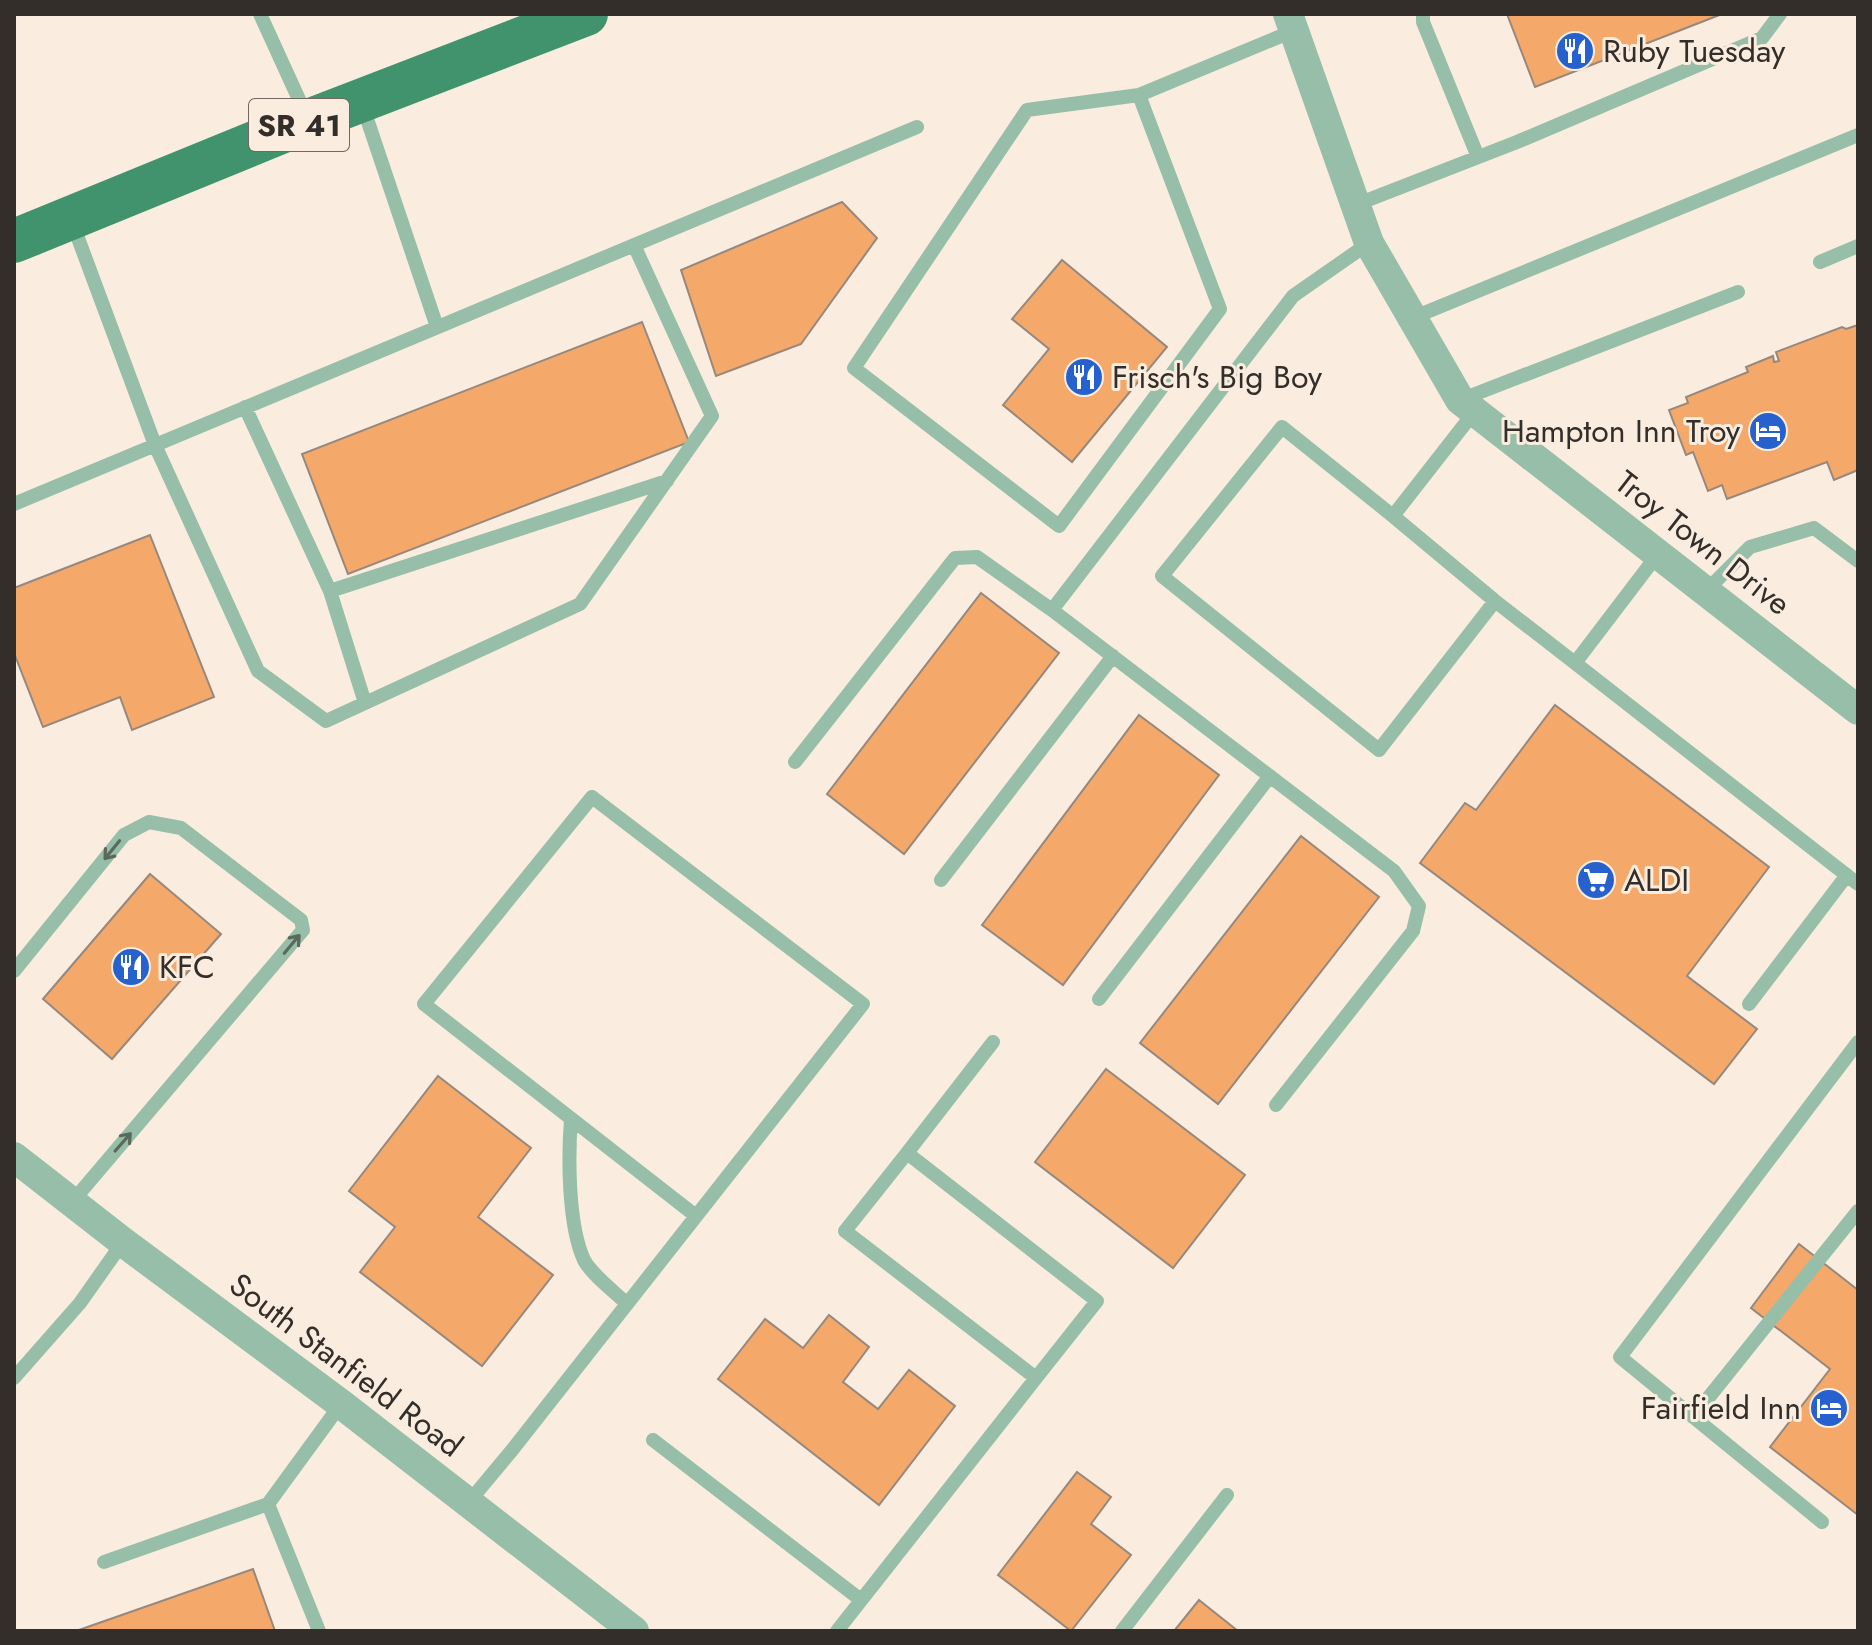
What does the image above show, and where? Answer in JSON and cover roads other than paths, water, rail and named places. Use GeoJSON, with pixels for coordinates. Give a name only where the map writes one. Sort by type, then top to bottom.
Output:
{"type":"FeatureCollection","features":[{"type":"Feature","properties":{"kind":"main road","name":"SR 41"},"geometry":{"type":"LineString","coordinates":[[14,241],[308,121],[586,14]]}},
{"type":"Feature","properties":{"kind":"street","name":"Troy Town Drive"},"geometry":{"type":"LineString","coordinates":[[1290,22],[1369,243],[1412,318],[1468,405],[1858,710]]}},
{"type":"Feature","properties":{"kind":"street","name":"South Stanfield Road"},"geometry":{"type":"LineString","coordinates":[[14,1157],[634,1631]]}},
{"type":"Feature","properties":{"kind":"lane"},"geometry":{"type":"LineString","coordinates":[[260,14],[308,121]]}},
{"type":"Feature","properties":{"kind":"lane"},"geometry":{"type":"LineString","coordinates":[[1423,14],[1423,22],[1478,157]]}},
{"type":"Feature","properties":{"kind":"lane"},"geometry":{"type":"LineString","coordinates":[[1355,205],[1762,38],[1780,14]]}},
{"type":"Feature","properties":{"kind":"lane"},"geometry":{"type":"LineString","coordinates":[[1139,95],[1220,309],[1059,526],[854,368],[1027,110],[1139,95],[1290,22]]}},
{"type":"Feature","properties":{"kind":"lane"},"geometry":{"type":"LineString","coordinates":[[361,101],[437,327]]}},
{"type":"Feature","properties":{"kind":"lane"},"geometry":{"type":"LineString","coordinates":[[14,504],[917,127]]}},
{"type":"Feature","properties":{"kind":"lane"},"geometry":{"type":"LineString","coordinates":[[1412,318],[1858,135]]}},
{"type":"Feature","properties":{"kind":"lane"},"geometry":{"type":"LineString","coordinates":[[70,218],[155,445],[258,671],[326,721],[580,604],[712,416],[634,245]]}},
{"type":"Feature","properties":{"kind":"lane"},"geometry":{"type":"LineString","coordinates":[[1052,610],[1293,296],[1369,243]]}},
{"type":"Feature","properties":{"kind":"lane"},"geometry":{"type":"LineString","coordinates":[[1820,262],[1858,246]]}},
{"type":"Feature","properties":{"kind":"lane"},"geometry":{"type":"LineString","coordinates":[[1393,516],[1468,405],[1738,292]]}},
{"type":"Feature","properties":{"kind":"lane"},"geometry":{"type":"LineString","coordinates":[[245,407],[330,591],[365,703]]}},
{"type":"Feature","properties":{"kind":"lane"},"geometry":{"type":"LineString","coordinates":[[1495,601],[1379,750],[1162,576],[1282,427],[1495,601],[1852,879],[1749,1004]]}},
{"type":"Feature","properties":{"kind":"lane"},"geometry":{"type":"LineString","coordinates":[[330,591],[667,480]]}},
{"type":"Feature","properties":{"kind":"lane"},"geometry":{"type":"LineString","coordinates":[[1706,591],[1750,547],[1814,528],[1858,561]]}},
{"type":"Feature","properties":{"kind":"lane"},"geometry":{"type":"LineString","coordinates":[[1575,663],[1658,554]]}},
{"type":"Feature","properties":{"kind":"lane"},"geometry":{"type":"LineString","coordinates":[[795,762],[955,558],[977,557],[1052,610],[1394,871],[1419,906],[1413,931],[1276,1105]]}},
{"type":"Feature","properties":{"kind":"lane"},"geometry":{"type":"LineString","coordinates":[[941,880],[1113,656]]}},
{"type":"Feature","properties":{"kind":"lane"},"geometry":{"type":"LineString","coordinates":[[1099,999],[1270,776]]}},
{"type":"Feature","properties":{"kind":"lane"},"geometry":{"type":"LineString","coordinates":[[468,1504],[627,1304],[863,1004],[592,797],[424,1004],[696,1216]]}},
{"type":"Feature","properties":{"kind":"lane"},"geometry":{"type":"LineString","coordinates":[[14,971],[124,835],[149,822],[181,828],[301,920],[303,930],[72,1202]]}},
{"type":"Feature","properties":{"kind":"lane"},"geometry":{"type":"LineString","coordinates":[[993,1042],[845,1231],[1036,1378]]}},
{"type":"Feature","properties":{"kind":"lane"},"geometry":{"type":"LineString","coordinates":[[1822,1522],[1620,1357],[1858,1042]]}},
{"type":"Feature","properties":{"kind":"lane"},"geometry":{"type":"LineString","coordinates":[[571,1119],[568,1149],[577,1233],[585,1262],[627,1304]]}},
{"type":"Feature","properties":{"kind":"lane"},"geometry":{"type":"LineString","coordinates":[[837,1631],[1097,1301],[907,1153]]}},
{"type":"Feature","properties":{"kind":"lane"},"geometry":{"type":"LineString","coordinates":[[1693,1417],[1858,1211]]}},
{"type":"Feature","properties":{"kind":"lane"},"geometry":{"type":"LineString","coordinates":[[14,1378],[80,1303],[123,1242]]}},
{"type":"Feature","properties":{"kind":"lane"},"geometry":{"type":"LineString","coordinates":[[104,1562],[268,1504],[341,1404]]}},
{"type":"Feature","properties":{"kind":"lane"},"geometry":{"type":"LineString","coordinates":[[653,1440],[861,1600]]}},
{"type":"Feature","properties":{"kind":"lane"},"geometry":{"type":"LineString","coordinates":[[1122,1631],[1227,1495]]}},
{"type":"Feature","properties":{"kind":"lane"},"geometry":{"type":"LineString","coordinates":[[268,1504],[319,1631]]}},
{"type":"Feature","properties":{"kind":"place","name":"Ruby Tuesday"},"geometry":{"type":"Point","coordinates":[1575,51]}},
{"type":"Feature","properties":{"kind":"place","name":"Frisch's Big Boy"},"geometry":{"type":"Point","coordinates":[1084,377]}},
{"type":"Feature","properties":{"kind":"place","name":"Hampton Inn Troy"},"geometry":{"type":"Point","coordinates":[1768,431]}},
{"type":"Feature","properties":{"kind":"place","name":"ALDI"},"geometry":{"type":"Point","coordinates":[1596,880]}},
{"type":"Feature","properties":{"kind":"place","name":"KFC"},"geometry":{"type":"Point","coordinates":[131,967]}},
{"type":"Feature","properties":{"kind":"place","name":"Fairfield Inn"},"geometry":{"type":"Point","coordinates":[1829,1408]}}]}
